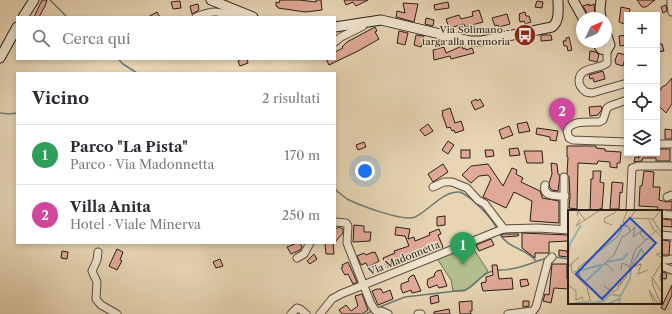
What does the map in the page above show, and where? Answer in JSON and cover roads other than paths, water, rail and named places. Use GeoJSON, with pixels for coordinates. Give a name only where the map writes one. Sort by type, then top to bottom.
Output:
{"type":"FeatureCollection","features":[{"type":"Feature","properties":{"kind":"street"},"geometry":{"type":"LineString","coordinates":[[24,16],[34,0]]}},
{"type":"Feature","properties":{"kind":"street"},"geometry":{"type":"LineString","coordinates":[[211,0],[250,16]]}},
{"type":"Feature","properties":{"kind":"street"},"geometry":{"type":"LineString","coordinates":[[336,27],[380,20],[391,21],[470,41],[482,41],[552,27],[556,24],[558,19],[558,0]]}},
{"type":"Feature","properties":{"kind":"street"},"geometry":{"type":"LineString","coordinates":[[574,0],[580,12]]}},
{"type":"Feature","properties":{"kind":"street"},"geometry":{"type":"LineString","coordinates":[[600,0],[600,12]]}},
{"type":"Feature","properties":{"kind":"street"},"geometry":{"type":"LineString","coordinates":[[671,0],[670,6],[672,12]]}},
{"type":"Feature","properties":{"kind":"street"},"geometry":{"type":"LineString","coordinates":[[199,16],[216,11],[235,16]]}},
{"type":"Feature","properties":{"kind":"street"},"geometry":{"type":"LineString","coordinates":[[239,16],[242,13]]}},
{"type":"Feature","properties":{"kind":"street"},"geometry":{"type":"LineString","coordinates":[[336,41],[363,26],[364,22]]}},
{"type":"Feature","properties":{"kind":"street"},"geometry":{"type":"LineString","coordinates":[[0,58],[16,30]]}},
{"type":"Feature","properties":{"kind":"street"},"geometry":{"type":"LineString","coordinates":[[600,48],[607,50],[607,60],[605,65],[586,70],[582,73],[579,82],[581,86],[586,92],[592,93],[624,84]]}},
{"type":"Feature","properties":{"kind":"street"},"geometry":{"type":"LineString","coordinates":[[624,101],[607,108],[603,120],[599,122],[572,124],[568,126],[567,131],[568,136],[573,140],[624,142]]}},
{"type":"Feature","properties":{"kind":"street"},"geometry":{"type":"LineString","coordinates":[[660,144],[672,144]]}},
{"type":"Feature","properties":{"kind":"street"},"geometry":{"type":"LineString","coordinates":[[630,210],[632,168],[638,166],[672,166]]}},
{"type":"Feature","properties":{"kind":"street"},"geometry":{"type":"LineString","coordinates":[[433,187],[444,182],[452,182],[466,188],[478,200],[485,204],[504,229],[567,229],[564,177]]}},
{"type":"Feature","properties":{"kind":"street"},"geometry":{"type":"LineString","coordinates":[[545,185],[545,191],[550,195],[565,196]]}},
{"type":"Feature","properties":{"kind":"street"},"geometry":{"type":"LineString","coordinates":[[662,214],[672,215]]}},
{"type":"Feature","properties":{"kind":"street"},"geometry":{"type":"LineString","coordinates":[[336,222],[346,223],[348,226],[346,236],[347,243],[375,312],[381,310],[388,314]]}},
{"type":"Feature","properties":{"kind":"street","name":"Via Madonnetta"},"geometry":{"type":"LineString","coordinates":[[320,314],[337,296],[504,229]]}},
{"type":"Feature","properties":{"kind":"street"},"geometry":{"type":"LineString","coordinates":[[662,235],[672,236]]}},
{"type":"Feature","properties":{"kind":"street"},"geometry":{"type":"LineString","coordinates":[[297,258],[304,254],[309,244]]}},
{"type":"Feature","properties":{"kind":"street"},"geometry":{"type":"LineString","coordinates":[[98,252],[97,260],[92,271],[97,282],[96,299],[101,305],[117,314]]}},
{"type":"Feature","properties":{"kind":"street"},"geometry":{"type":"LineString","coordinates":[[508,314],[533,311],[536,307],[548,261],[552,257]]}},
{"type":"Feature","properties":{"kind":"street"},"geometry":{"type":"LineString","coordinates":[[662,260],[672,259]]}},
{"type":"Feature","properties":{"kind":"street"},"geometry":{"type":"LineString","coordinates":[[662,266],[672,270]]}},
{"type":"Feature","properties":{"kind":"street"},"geometry":{"type":"LineString","coordinates":[[290,314],[296,308],[300,309],[306,314]]}},
{"type":"Feature","properties":{"kind":"waterway"},"geometry":{"type":"LineString","coordinates":[[50,0],[66,16]]}},
{"type":"Feature","properties":{"kind":"waterway"},"geometry":{"type":"LineString","coordinates":[[119,60],[135,72]]}},
{"type":"Feature","properties":{"kind":"waterway"},"geometry":{"type":"LineString","coordinates":[[0,113],[16,113]]}},
{"type":"Feature","properties":{"kind":"waterway"},"geometry":{"type":"LineString","coordinates":[[336,190],[347,199],[361,205],[391,215],[409,218],[421,214],[447,194],[460,192],[470,198],[481,208],[491,219],[497,229]]}},
{"type":"Feature","properties":{"kind":"waterway"},"geometry":{"type":"LineString","coordinates":[[499,233],[507,242],[531,256],[536,261]]}},
{"type":"Feature","properties":{"kind":"waterway"},"geometry":{"type":"LineString","coordinates":[[555,257],[568,259]]}},
{"type":"Feature","properties":{"kind":"waterway"},"geometry":{"type":"LineString","coordinates":[[497,270],[516,268],[547,258]]}},
{"type":"Feature","properties":{"kind":"waterway"},"geometry":{"type":"LineString","coordinates":[[377,308],[405,297],[465,290],[472,286],[485,274],[493,271]]}},
{"type":"Feature","properties":{"kind":"waterway"},"geometry":{"type":"LineString","coordinates":[[366,314],[372,311]]}},
{"type":"Feature","properties":{"kind":"place","name":"Via Solimano - targa alla memoria"},"geometry":{"type":"Point","coordinates":[525,35]}},
{"type":"Feature","properties":{"kind":"place","name":"Villa Anita"},"geometry":{"type":"Point","coordinates":[562,131]}},
{"type":"Feature","properties":{"kind":"place","name":"Parco \"La Pista\""},"geometry":{"type":"Point","coordinates":[463,265]}}]}
